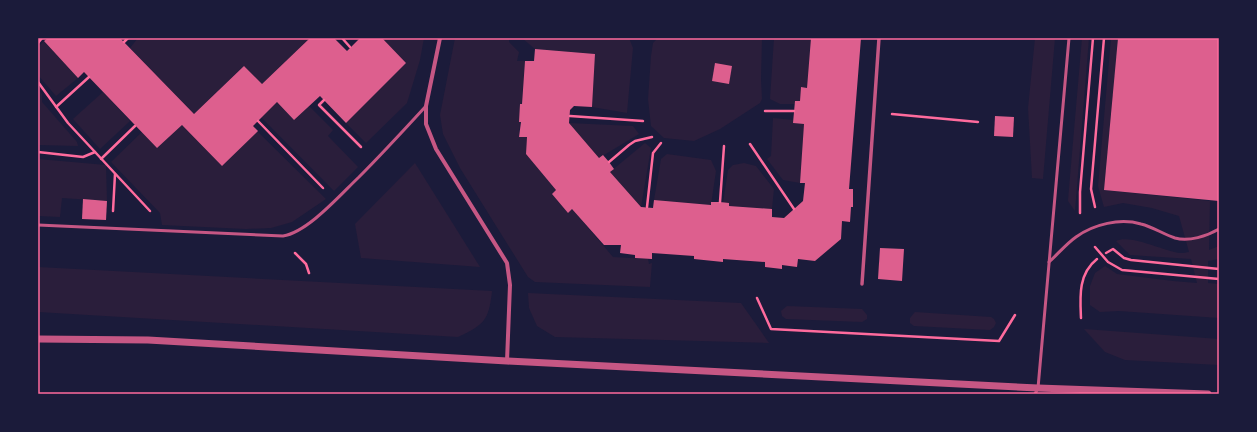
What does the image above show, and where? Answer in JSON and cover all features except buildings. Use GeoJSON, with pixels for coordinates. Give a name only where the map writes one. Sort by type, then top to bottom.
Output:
{"type":"FeatureCollection","features":[{"type":"Feature","properties":{"kind":"street"},"geometry":{"type":"LineString","coordinates":[[440,38],[426,106],[426,124],[436,149],[507,263],[510,285],[506,361]]}},
{"type":"Feature","properties":{"kind":"street"},"geometry":{"type":"LineString","coordinates":[[862,284],[879,38]]}},
{"type":"Feature","properties":{"kind":"street"},"geometry":{"type":"LineString","coordinates":[[38,339],[148,340],[1036,391],[1208,394]]}},
{"type":"Feature","properties":{"kind":"lane"},"geometry":{"type":"LineString","coordinates":[[1036,391],[1069,38]]}},
{"type":"Feature","properties":{"kind":"lane"},"geometry":{"type":"LineString","coordinates":[[38,224],[283,236],[288,235],[302,229],[335,200],[375,161],[426,106]]}},
{"type":"Feature","properties":{"kind":"lane"},"geometry":{"type":"LineString","coordinates":[[1049,262],[1076,237],[1088,230],[1115,222],[1127,221],[1141,224],[1176,238],[1187,239],[1208,235],[1219,229]]}},
{"type":"Feature","properties":{"kind":"path"},"geometry":{"type":"LineString","coordinates":[[38,43],[42,38]]}},
{"type":"Feature","properties":{"kind":"path"},"geometry":{"type":"LineString","coordinates":[[124,42],[128,38]]}},
{"type":"Feature","properties":{"kind":"path"},"geometry":{"type":"LineString","coordinates":[[342,38],[350,47]]}},
{"type":"Feature","properties":{"kind":"path"},"geometry":{"type":"LineString","coordinates":[[1080,212],[1080,192],[1093,38]]}},
{"type":"Feature","properties":{"kind":"path"},"geometry":{"type":"LineString","coordinates":[[1095,209],[1091,189],[1104,38]]}},
{"type":"Feature","properties":{"kind":"path"},"geometry":{"type":"LineString","coordinates":[[56,107],[89,77]]}},
{"type":"Feature","properties":{"kind":"path"},"geometry":{"type":"LineString","coordinates":[[38,82],[68,123],[154,216],[160,230]]}},
{"type":"Feature","properties":{"kind":"path"},"geometry":{"type":"LineString","coordinates":[[324,100],[319,105],[375,161]]}},
{"type":"Feature","properties":{"kind":"path"},"geometry":{"type":"LineString","coordinates":[[765,110],[794,111]]}},
{"type":"Feature","properties":{"kind":"path"},"geometry":{"type":"LineString","coordinates":[[570,116],[642,121]]}},
{"type":"Feature","properties":{"kind":"path"},"geometry":{"type":"LineString","coordinates":[[910,116],[978,122]]}},
{"type":"Feature","properties":{"kind":"path"},"geometry":{"type":"LineString","coordinates":[[258,121],[335,200]]}},
{"type":"Feature","properties":{"kind":"path"},"geometry":{"type":"LineString","coordinates":[[101,159],[136,126]]}},
{"type":"Feature","properties":{"kind":"path"},"geometry":{"type":"LineString","coordinates":[[608,162],[635,141],[652,137]]}},
{"type":"Feature","properties":{"kind":"path"},"geometry":{"type":"LineString","coordinates":[[647,207],[653,153],[661,143]]}},
{"type":"Feature","properties":{"kind":"path"},"geometry":{"type":"LineString","coordinates":[[750,144],[794,209]]}},
{"type":"Feature","properties":{"kind":"path"},"geometry":{"type":"LineString","coordinates":[[720,202],[724,146]]}},
{"type":"Feature","properties":{"kind":"path"},"geometry":{"type":"LineString","coordinates":[[38,152],[83,157],[95,152]]}},
{"type":"Feature","properties":{"kind":"path"},"geometry":{"type":"LineString","coordinates":[[112,228],[115,173]]}},
{"type":"Feature","properties":{"kind":"path"},"geometry":{"type":"LineString","coordinates":[[283,236],[293,251],[306,264],[309,273]]}},
{"type":"Feature","properties":{"kind":"path"},"geometry":{"type":"LineString","coordinates":[[1110,246],[1124,258],[1131,260],[1219,268]]}},
{"type":"Feature","properties":{"kind":"path"},"geometry":{"type":"LineString","coordinates":[[1095,247],[1108,262],[1122,270],[1219,279]]}},
{"type":"Feature","properties":{"kind":"path"},"geometry":{"type":"LineString","coordinates":[[1106,253],[1113,249]]}},
{"type":"Feature","properties":{"kind":"path"},"geometry":{"type":"LineString","coordinates":[[1081,318],[1080,294],[1083,279],[1089,267],[1097,259]]}},
{"type":"Feature","properties":{"kind":"path"},"geometry":{"type":"LineString","coordinates":[[757,298],[771,329],[999,341],[1014,315]]}},
{"type":"Feature","properties":{"kind":"shaded area"},"geometry":{"type":"Polygon","coordinates":[[[138,38],[310,38],[262,84],[244,66],[194,114],[130,48],[138,38]]]}},
{"type":"Feature","properties":{"kind":"shaded area"},"geometry":{"type":"Polygon","coordinates":[[[382,38],[424,38],[420,60],[407,103],[366,143],[346,123],[406,63],[382,38]]]}},
{"type":"Feature","properties":{"kind":"shaded area"},"geometry":{"type":"Polygon","coordinates":[[[455,38],[509,38],[509,42],[519,52],[517,61],[525,61],[519,136],[527,137],[526,154],[556,190],[552,194],[568,213],[572,209],[613,257],[648,259],[649,264],[652,263],[650,287],[535,282],[528,277],[460,168],[443,134],[440,115],[455,38]]]}},
{"type":"Feature","properties":{"kind":"shaded area"},"geometry":{"type":"Polygon","coordinates":[[[522,38],[629,38],[633,48],[627,113],[592,107],[595,54],[535,49],[522,38]]]}},
{"type":"Feature","properties":{"kind":"shaded area"},"geometry":{"type":"Polygon","coordinates":[[[658,38],[762,38],[762,99],[760,103],[720,129],[694,141],[664,138],[651,126],[648,99],[653,43],[658,38]]]}},
{"type":"Feature","properties":{"kind":"shaded area"},"geometry":{"type":"Polygon","coordinates":[[[774,38],[811,38],[807,88],[801,88],[800,101],[796,101],[795,104],[780,104],[770,99],[774,38]]]}},
{"type":"Feature","properties":{"kind":"shaded area"},"geometry":{"type":"Polygon","coordinates":[[[1035,38],[1055,38],[1043,179],[1032,178],[1028,108],[1035,38]]]}},
{"type":"Feature","properties":{"kind":"shaded area"},"geometry":{"type":"Polygon","coordinates":[[[1082,38],[1089,38],[1075,211],[1068,201],[1082,38]]]}},
{"type":"Feature","properties":{"kind":"shaded area"},"geometry":{"type":"Polygon","coordinates":[[[1111,38],[1118,38],[1104,190],[1210,201],[1209,250],[1219,246],[1219,259],[1208,261],[1208,283],[1219,284],[1219,318],[1119,311],[1100,312],[1090,305],[1090,286],[1095,273],[1105,266],[1117,274],[1197,283],[1191,259],[1130,255],[1116,241],[1122,239],[1138,241],[1172,252],[1189,252],[1179,216],[1152,208],[1123,203],[1104,207],[1098,186],[1111,38]]]}},
{"type":"Feature","properties":{"kind":"shaded area"},"geometry":{"type":"Polygon","coordinates":[[[44,41],[78,78],[56,96],[38,75],[38,47],[44,41]]]}},
{"type":"Feature","properties":{"kind":"shaded area"},"geometry":{"type":"Polygon","coordinates":[[[38,89],[42,94],[42,102],[77,142],[78,146],[38,145],[38,89]]]}},
{"type":"Feature","properties":{"kind":"shaded area"},"geometry":{"type":"Polygon","coordinates":[[[103,92],[130,121],[100,149],[73,119],[103,92]]]}},
{"type":"Feature","properties":{"kind":"shaded area"},"geometry":{"type":"Polygon","coordinates":[[[277,102],[294,120],[309,106],[333,130],[328,136],[358,167],[334,191],[261,117],[277,102]]]}},
{"type":"Feature","properties":{"kind":"shaded area"},"geometry":{"type":"Polygon","coordinates":[[[773,118],[794,120],[794,123],[804,124],[800,183],[783,180],[767,159],[771,156],[773,118]]]}},
{"type":"Feature","properties":{"kind":"shaded area"},"geometry":{"type":"Polygon","coordinates":[[[569,123],[633,126],[639,134],[599,158],[569,123]]]}},
{"type":"Feature","properties":{"kind":"shaded area"},"geometry":{"type":"Polygon","coordinates":[[[182,125],[222,166],[257,131],[326,199],[292,222],[271,228],[246,229],[162,225],[160,213],[111,162],[142,132],[157,148],[182,125]]]}},
{"type":"Feature","properties":{"kind":"shaded area"},"geometry":{"type":"Polygon","coordinates":[[[645,143],[651,148],[641,207],[610,172],[645,143]]]}},
{"type":"Feature","properties":{"kind":"shaded area"},"geometry":{"type":"Polygon","coordinates":[[[667,154],[711,160],[716,171],[711,205],[654,200],[661,159],[667,154]]]}},
{"type":"Feature","properties":{"kind":"shaded area"},"geometry":{"type":"Polygon","coordinates":[[[38,159],[106,165],[107,201],[62,198],[60,217],[38,216],[38,159]]]}},
{"type":"Feature","properties":{"kind":"shaded area"},"geometry":{"type":"Polygon","coordinates":[[[415,163],[480,267],[361,258],[355,224],[415,163]]]}},
{"type":"Feature","properties":{"kind":"shaded area"},"geometry":{"type":"Polygon","coordinates":[[[744,163],[756,166],[774,189],[772,209],[729,206],[723,203],[728,170],[733,165],[744,163]]]}},
{"type":"Feature","properties":{"kind":"shaded area"},"geometry":{"type":"Polygon","coordinates":[[[38,267],[492,291],[489,309],[484,320],[474,329],[458,337],[38,312],[38,267]]]}},
{"type":"Feature","properties":{"kind":"shaded area"},"geometry":{"type":"Polygon","coordinates":[[[528,293],[741,303],[769,343],[555,337],[537,326],[529,308],[528,293]]]}},
{"type":"Feature","properties":{"kind":"shaded area"},"geometry":{"type":"Polygon","coordinates":[[[787,306],[862,309],[867,315],[867,319],[862,322],[786,319],[782,316],[781,311],[787,306]]]}},
{"type":"Feature","properties":{"kind":"shaded area"},"geometry":{"type":"Polygon","coordinates":[[[915,312],[991,317],[996,323],[990,330],[914,326],[910,323],[910,318],[915,312]]]}},
{"type":"Feature","properties":{"kind":"shaded area"},"geometry":{"type":"Polygon","coordinates":[[[1084,329],[1219,339],[1219,365],[1125,360],[1105,352],[1084,329]]]}}]}
